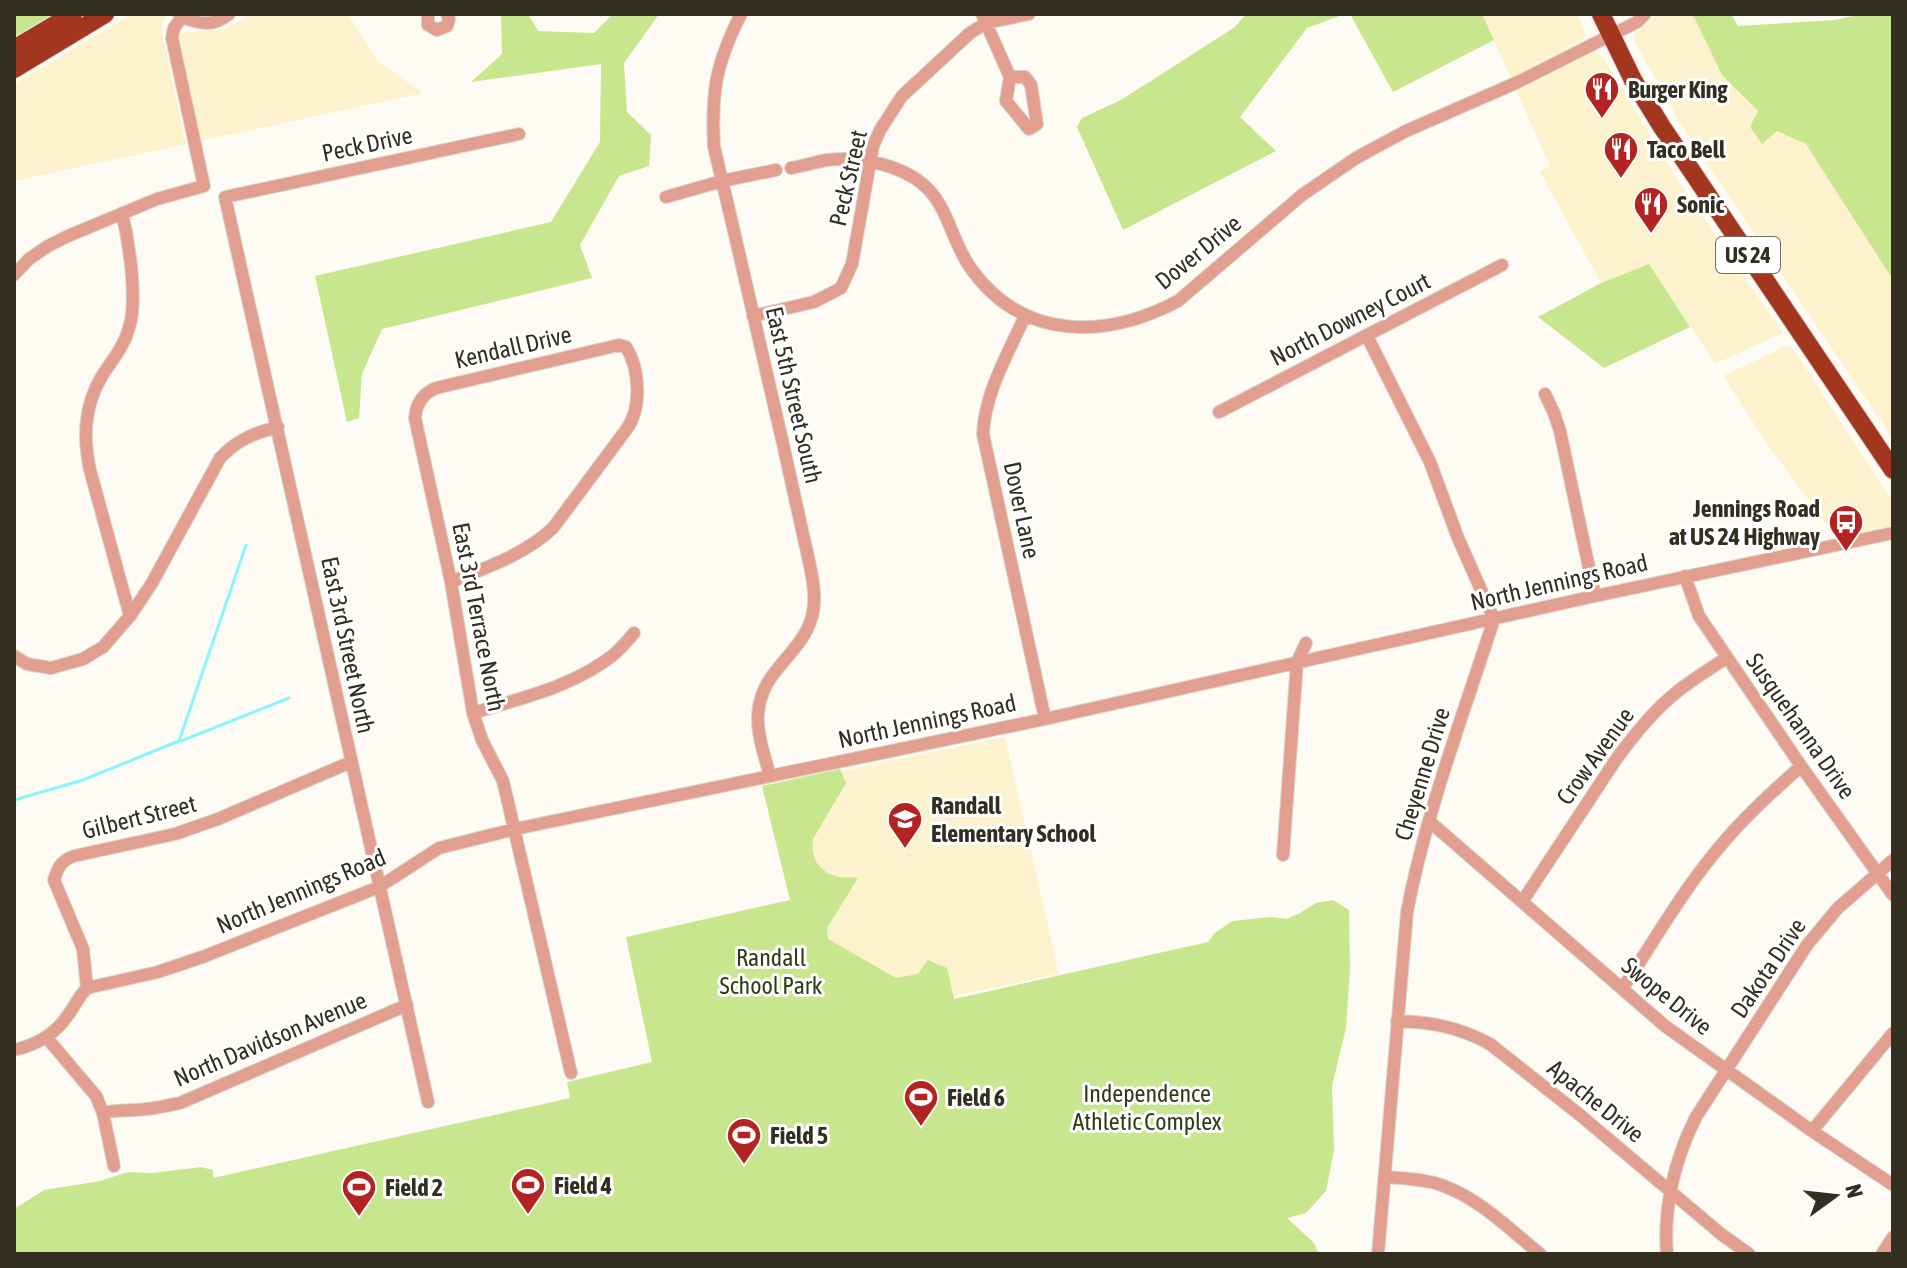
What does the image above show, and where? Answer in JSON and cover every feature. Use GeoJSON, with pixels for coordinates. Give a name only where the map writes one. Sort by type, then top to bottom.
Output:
{"type":"FeatureCollection","features":[{"type":"Feature","properties":{"kind":"highway"},"geometry":{"type":"LineString","coordinates":[[14,49],[73,14]]}},
{"type":"Feature","properties":{"kind":"highway"},"geometry":{"type":"LineString","coordinates":[[14,69],[105,14]]}},
{"type":"Feature","properties":{"kind":"highway","name":"US 24"},"geometry":{"type":"LineString","coordinates":[[1601,14],[1633,80],[1662,127],[1893,470]]}},
{"type":"Feature","properties":{"kind":"street"},"geometry":{"type":"LineString","coordinates":[[204,186],[172,38],[180,16],[200,24],[211,23],[229,14]]}},
{"type":"Feature","properties":{"kind":"street"},"geometry":{"type":"LineString","coordinates":[[428,14],[428,25],[437,30],[447,26],[447,14]]}},
{"type":"Feature","properties":{"kind":"street","name":"East 5th Street South"},"geometry":{"type":"LineString","coordinates":[[741,14],[726,44],[716,75],[712,112],[714,147],[795,496],[814,594],[813,615],[806,635],[771,675],[760,701],[758,729],[770,776]]}},
{"type":"Feature","properties":{"kind":"street","name":"Peck Street"},"geometry":{"type":"LineString","coordinates":[[753,316],[814,302],[841,288],[852,264],[873,146],[902,96],[984,19],[1029,14]]}},
{"type":"Feature","properties":{"kind":"street","name":"Dover Drive"},"geometry":{"type":"LineString","coordinates":[[791,168],[826,160],[849,159],[906,173],[928,188],[943,210],[972,270],[996,297],[1025,316],[1057,326],[1088,328],[1128,322],[1178,301],[1302,195],[1356,158],[1406,131],[1518,82],[1637,22],[1645,14]]}},
{"type":"Feature","properties":{"kind":"street"},"geometry":{"type":"LineString","coordinates":[[984,19],[1010,77]]}},
{"type":"Feature","properties":{"kind":"street","name":"Peck Drive"},"geometry":{"type":"LineString","coordinates":[[225,197],[519,134]]}},
{"type":"Feature","properties":{"kind":"street"},"geometry":{"type":"LineString","coordinates":[[666,197],[776,170]]}},
{"type":"Feature","properties":{"kind":"street"},"geometry":{"type":"LineString","coordinates":[[14,275],[29,259],[48,246],[157,199],[204,186],[225,197]]}},
{"type":"Feature","properties":{"kind":"street","name":"East 3rd Street North"},"geometry":{"type":"LineString","coordinates":[[225,197],[428,1102]]}},
{"type":"Feature","properties":{"kind":"street"},"geometry":{"type":"LineString","coordinates":[[122,213],[133,312],[122,346],[91,400],[85,438],[90,470],[130,616]]}},
{"type":"Feature","properties":{"kind":"street","name":"North Downey Court"},"geometry":{"type":"LineString","coordinates":[[1219,412],[1502,265]]}},
{"type":"Feature","properties":{"kind":"street","name":"Dover Lane"},"geometry":{"type":"LineString","coordinates":[[1025,316],[989,398],[983,434],[1045,719]]}},
{"type":"Feature","properties":{"kind":"street"},"geometry":{"type":"LineString","coordinates":[[1367,336],[1430,462],[1458,538],[1494,619]]}},
{"type":"Feature","properties":{"kind":"street","name":"Kendall Drive"},"geometry":{"type":"LineString","coordinates":[[420,399],[436,388],[619,345],[626,347],[630,354],[638,386],[632,422],[553,528],[513,557],[451,582]]}},
{"type":"Feature","properties":{"kind":"street"},"geometry":{"type":"LineString","coordinates":[[1545,394],[1560,431],[1595,596]]}},
{"type":"Feature","properties":{"kind":"street","name":"East 3rd Terrace North"},"geometry":{"type":"LineString","coordinates":[[420,399],[415,418],[451,582],[473,713],[482,740],[503,781],[571,1073]]}},
{"type":"Feature","properties":{"kind":"street"},"geometry":{"type":"LineString","coordinates":[[14,656],[27,664],[51,668],[83,659],[103,647],[130,616],[152,583],[220,458],[245,437],[278,427]]}},
{"type":"Feature","properties":{"kind":"street","name":"North Jennings Road"},"geometry":{"type":"LineString","coordinates":[[87,988],[158,972],[205,956],[379,887],[439,848],[515,829],[1045,719],[1685,576],[1893,533]]}},
{"type":"Feature","properties":{"kind":"street","name":"Susquehanna Drive"},"geometry":{"type":"LineString","coordinates":[[1685,576],[1699,616],[1726,658],[1893,895]]}},
{"type":"Feature","properties":{"kind":"street","name":"Cheyenne Drive"},"geometry":{"type":"LineString","coordinates":[[1378,1254],[1407,912],[1429,821],[1494,619]]}},
{"type":"Feature","properties":{"kind":"street"},"geometry":{"type":"LineString","coordinates":[[473,713],[558,687],[584,675],[614,655],[634,633]]}},
{"type":"Feature","properties":{"kind":"street"},"geometry":{"type":"LineString","coordinates":[[1283,855],[1297,662],[1306,643]]}},
{"type":"Feature","properties":{"kind":"street","name":"Crow Avenue"},"geometry":{"type":"LineString","coordinates":[[1522,902],[1632,737],[1678,691],[1726,658]]}},
{"type":"Feature","properties":{"kind":"street","name":"Gilbert Street"},"geometry":{"type":"LineString","coordinates":[[87,988],[83,949],[54,880],[57,868],[63,861],[175,834],[351,762]]}},
{"type":"Feature","properties":{"kind":"street"},"geometry":{"type":"LineString","coordinates":[[1622,989],[1718,848],[1754,808],[1801,766]]}},
{"type":"Feature","properties":{"kind":"street","name":"Swope Drive"},"geometry":{"type":"LineString","coordinates":[[1429,821],[1665,1026],[1893,1185]]}},
{"type":"Feature","properties":{"kind":"street","name":"Dakota Drive"},"geometry":{"type":"LineString","coordinates":[[1667,1254],[1667,1224],[1672,1192],[1684,1140],[1696,1117],[1807,945],[1838,908],[1893,860]]}},
{"type":"Feature","properties":{"kind":"street"},"geometry":{"type":"LineString","coordinates":[[14,1050],[47,1038],[60,1027],[87,988]]}},
{"type":"Feature","properties":{"kind":"street","name":"North Davidson Avenue"},"geometry":{"type":"LineString","coordinates":[[103,1113],[180,1103],[407,1005]]}},
{"type":"Feature","properties":{"kind":"street","name":"Apache Drive"},"geometry":{"type":"LineString","coordinates":[[1397,1021],[1446,1025],[1490,1044],[1749,1254]]}},
{"type":"Feature","properties":{"kind":"street"},"geometry":{"type":"LineString","coordinates":[[1812,1131],[1893,1033]]}},
{"type":"Feature","properties":{"kind":"street"},"geometry":{"type":"LineString","coordinates":[[47,1038],[96,1096],[103,1113],[114,1166]]}},
{"type":"Feature","properties":{"kind":"street"},"geometry":{"type":"LineString","coordinates":[[1385,1177],[1434,1183],[1465,1195],[1540,1254]]}},
{"type":"Feature","properties":{"kind":"street"},"geometry":{"type":"LineString","coordinates":[[1882,1254],[1893,1237]]}},
{"type":"Feature","properties":{"kind":"shaded area"},"geometry":{"type":"Polygon","coordinates":[[[132,14],[164,14],[161,27],[186,144],[14,181],[14,84],[132,14]]]}},
{"type":"Feature","properties":{"kind":"shaded area"},"geometry":{"type":"Polygon","coordinates":[[[248,14],[348,14],[378,61],[423,93],[200,141],[179,43],[181,33],[225,29],[248,14]]]}},
{"type":"Feature","properties":{"kind":"shaded area"},"geometry":{"type":"Polygon","coordinates":[[[1482,14],[1577,14],[1586,34],[1583,40],[1511,78],[1482,14]]]}},
{"type":"Feature","properties":{"kind":"shaded area"},"geometry":{"type":"Polygon","coordinates":[[[1656,14],[1690,14],[1695,19],[1722,75],[1758,111],[1761,143],[1777,131],[1806,143],[1888,271],[1893,280],[1893,439],[1685,131],[1636,44],[1634,33],[1656,14]]]}},
{"type":"Feature","properties":{"kind":"shaded area"},"geometry":{"type":"Polygon","coordinates":[[[1591,53],[1599,54],[1606,62],[1675,176],[1783,333],[1715,364],[1649,264],[1601,283],[1540,172],[1550,166],[1517,92],[1591,53]]]}},
{"type":"Feature","properties":{"kind":"shaded area"},"geometry":{"type":"Polygon","coordinates":[[[1784,347],[1792,347],[1893,502],[1893,526],[1836,537],[1770,448],[1723,376],[1784,347]]]}},
{"type":"Feature","properties":{"kind":"shaded area","name":"Randall Elementary School"},"geometry":{"type":"Polygon","coordinates":[[[1005,737],[1059,974],[654,1058],[794,913],[764,787],[1005,737]]]}},
{"type":"Feature","properties":{"kind":"green space"},"geometry":{"type":"Polygon","coordinates":[[[14,14],[53,14],[14,37],[14,14]]]}},
{"type":"Feature","properties":{"kind":"green space"},"geometry":{"type":"Polygon","coordinates":[[[501,14],[528,14],[538,31],[594,33],[613,14],[659,14],[624,63],[627,112],[651,135],[649,166],[619,176],[580,245],[592,278],[382,329],[362,374],[359,418],[347,422],[315,276],[551,222],[600,142],[601,64],[471,82],[502,54],[501,14]]]}},
{"type":"Feature","properties":{"kind":"green space"},"geometry":{"type":"Polygon","coordinates":[[[1246,14],[1345,14],[1307,28],[1240,117],[1276,151],[1123,230],[1077,127],[1082,118],[1121,100],[1235,27],[1246,14]]]}},
{"type":"Feature","properties":{"kind":"green space"},"geometry":{"type":"Polygon","coordinates":[[[1350,14],[1482,14],[1494,40],[1393,92],[1350,14]]]}},
{"type":"Feature","properties":{"kind":"green space"},"geometry":{"type":"Polygon","coordinates":[[[1690,14],[1731,14],[1738,26],[1893,14],[1893,280],[1806,144],[1777,131],[1762,144],[1750,127],[1758,111],[1722,75],[1690,14]]]}},
{"type":"Feature","properties":{"kind":"green space"},"geometry":{"type":"Polygon","coordinates":[[[1649,264],[1690,327],[1604,368],[1538,317],[1601,283],[1649,264]]]}},
{"type":"Feature","properties":{"kind":"green space","name":"Independence Athletic Complex"},"geometry":{"type":"Polygon","coordinates":[[[840,769],[846,783],[813,839],[813,852],[817,863],[826,872],[839,877],[858,878],[827,928],[828,939],[896,978],[918,974],[928,960],[947,968],[954,999],[1208,942],[1232,921],[1270,917],[1287,919],[1316,903],[1333,900],[1349,910],[1350,970],[1346,1028],[1332,1086],[1334,1150],[1326,1191],[1306,1213],[1287,1218],[1314,1243],[1319,1254],[14,1254],[14,1209],[44,1190],[100,1181],[128,1172],[152,1173],[201,1167],[213,1170],[213,1178],[570,1098],[567,1082],[652,1062],[626,937],[790,900],[762,786],[840,769]]]}},
{"type":"Feature","properties":{"kind":"waterway"},"geometry":{"type":"LineString","coordinates":[[14,800],[83,780],[179,741],[246,545]]}},
{"type":"Feature","properties":{"kind":"waterway"},"geometry":{"type":"LineString","coordinates":[[181,741],[289,698]]}},
{"type":"Feature","properties":{"kind":"place","name":"Burger King"},"geometry":{"type":"Point","coordinates":[1602,120]}},
{"type":"Feature","properties":{"kind":"place","name":"Taco Bell"},"geometry":{"type":"Point","coordinates":[1621,180]}},
{"type":"Feature","properties":{"kind":"place","name":"Sonic"},"geometry":{"type":"Point","coordinates":[1651,235]}},
{"type":"Feature","properties":{"kind":"place","name":"Jennings Road at US 24 Highway"},"geometry":{"type":"Point","coordinates":[1846,553]}},
{"type":"Feature","properties":{"kind":"place","name":"Randall Elementary School"},"geometry":{"type":"Point","coordinates":[905,850]}},
{"type":"Feature","properties":{"kind":"place","name":"Field 6"},"geometry":{"type":"Point","coordinates":[921,1128]}},
{"type":"Feature","properties":{"kind":"place","name":"Field 5"},"geometry":{"type":"Point","coordinates":[744,1166]}},
{"type":"Feature","properties":{"kind":"place","name":"Field 4"},"geometry":{"type":"Point","coordinates":[528,1216]}},
{"type":"Feature","properties":{"kind":"place","name":"Field 2"},"geometry":{"type":"Point","coordinates":[359,1218]}},
{"type":"Feature","properties":{"kind":"park label","name":"Randall School Park"},"geometry":{"type":"Point","coordinates":[771,971]}}]}
